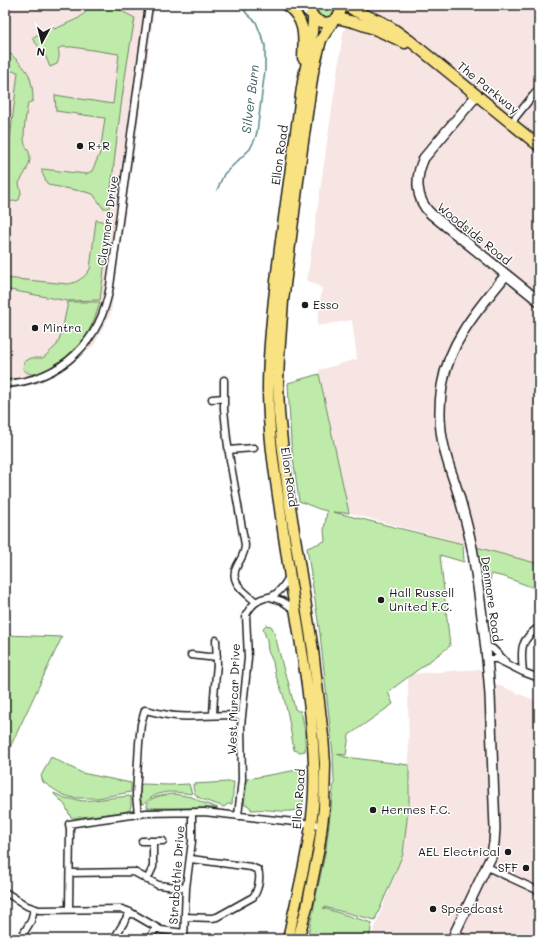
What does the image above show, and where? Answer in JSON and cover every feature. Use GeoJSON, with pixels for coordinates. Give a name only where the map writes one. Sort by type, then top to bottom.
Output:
{"type":"FeatureCollection","features":[{"type":"Feature","properties":{"kind":"main road"},"geometry":{"type":"LineString","coordinates":[[286,5],[294,10],[303,34],[301,90]]}},
{"type":"Feature","properties":{"kind":"main road","name":"Ellon Road"},"geometry":{"type":"LineString","coordinates":[[288,939],[308,847],[324,809],[325,764],[324,736],[313,650],[285,468],[280,420],[278,383],[280,328],[310,95],[319,46],[325,32],[341,10],[341,5]]}},
{"type":"Feature","properties":{"kind":"main road","name":"The Parkway"},"geometry":{"type":"LineString","coordinates":[[346,5],[378,20],[409,40],[539,146]]}},
{"type":"Feature","properties":{"kind":"main road","name":"Ellon Road"},"geometry":{"type":"LineString","coordinates":[[298,939],[307,907],[316,863],[317,824],[314,794],[314,757],[310,706],[273,465],[268,413],[268,368],[270,331],[280,246],[301,90],[312,36],[312,12]]}},
{"type":"Feature","properties":{"kind":"main road","name":"The Parkway"},"geometry":{"type":"LineString","coordinates":[[312,12],[317,21],[322,23],[328,23],[335,20],[352,21],[378,30],[421,51]]}},
{"type":"Feature","properties":{"kind":"street","name":"Claymore Drive"},"geometry":{"type":"LineString","coordinates":[[5,384],[36,378],[51,372],[64,364],[76,354],[86,342],[95,330],[102,316],[107,302],[111,281],[149,5]]}},
{"type":"Feature","properties":{"kind":"street"},"geometry":{"type":"LineString","coordinates":[[300,5],[312,12]]}},
{"type":"Feature","properties":{"kind":"street"},"geometry":{"type":"LineString","coordinates":[[511,123],[539,88]]}},
{"type":"Feature","properties":{"kind":"street","name":"Woodside Road"},"geometry":{"type":"LineString","coordinates":[[477,95],[424,158],[419,170],[418,190],[422,204],[426,210],[469,246],[539,301]]}},
{"type":"Feature","properties":{"kind":"street","name":"Denmore Road"},"geometry":{"type":"LineString","coordinates":[[453,936],[487,867],[493,848],[495,828],[490,696],[486,646],[473,555],[462,508],[444,446],[441,424],[441,398],[446,367],[457,342],[474,315],[506,275]]}},
{"type":"Feature","properties":{"kind":"street"},"geometry":{"type":"LineString","coordinates":[[224,380],[228,450],[245,545],[243,555],[236,567],[234,576],[236,582],[239,587],[256,602],[263,598],[270,597],[280,591],[290,576]]}},
{"type":"Feature","properties":{"kind":"street"},"geometry":{"type":"LineString","coordinates":[[212,398],[224,398]]}},
{"type":"Feature","properties":{"kind":"street"},"geometry":{"type":"LineString","coordinates":[[228,450],[254,448]]}},
{"type":"Feature","properties":{"kind":"street"},"geometry":{"type":"LineString","coordinates":[[270,597],[282,601],[296,611]]}},
{"type":"Feature","properties":{"kind":"street","name":"West Murcar Drive"},"geometry":{"type":"LineString","coordinates":[[238,816],[242,779],[241,731],[248,658],[246,618],[249,609],[256,602]]}},
{"type":"Feature","properties":{"kind":"street"},"geometry":{"type":"LineString","coordinates":[[523,672],[521,654],[523,644],[530,634],[539,628]]}},
{"type":"Feature","properties":{"kind":"street"},"geometry":{"type":"LineString","coordinates":[[213,715],[217,669],[216,640]]}},
{"type":"Feature","properties":{"kind":"street"},"geometry":{"type":"LineString","coordinates":[[486,646],[493,649],[508,664]]}},
{"type":"Feature","properties":{"kind":"street"},"geometry":{"type":"LineString","coordinates":[[191,655],[208,657],[217,656]]}},
{"type":"Feature","properties":{"kind":"street"},"geometry":{"type":"LineString","coordinates":[[487,659],[497,659],[539,678]]}},
{"type":"Feature","properties":{"kind":"street"},"geometry":{"type":"LineString","coordinates":[[138,814],[136,794],[139,743],[141,724],[145,710],[177,716],[242,716]]}},
{"type":"Feature","properties":{"kind":"street"},"geometry":{"type":"LineString","coordinates":[[69,909],[69,824],[155,812],[192,812],[215,813],[317,824]]}},
{"type":"Feature","properties":{"kind":"street","name":"Strabathie Drive"},"geometry":{"type":"LineString","coordinates":[[184,936],[186,888],[191,858],[192,812]]}},
{"type":"Feature","properties":{"kind":"street"},"geometry":{"type":"LineString","coordinates":[[142,841],[163,841]]}},
{"type":"Feature","properties":{"kind":"street"},"geometry":{"type":"LineString","coordinates":[[148,880],[153,867],[153,841]]}},
{"type":"Feature","properties":{"kind":"street"},"geometry":{"type":"LineString","coordinates":[[185,917],[217,917],[252,897],[256,892],[259,876],[258,870],[251,867],[191,858]]}},
{"type":"Feature","properties":{"kind":"street"},"geometry":{"type":"LineString","coordinates":[[487,867],[539,891]]}},
{"type":"Feature","properties":{"kind":"street"},"geometry":{"type":"LineString","coordinates":[[70,873],[134,872],[158,885],[186,888]]}},
{"type":"Feature","properties":{"kind":"street"},"geometry":{"type":"LineString","coordinates":[[5,892],[34,909],[126,910],[156,928],[184,936]]}},
{"type":"Feature","properties":{"kind":"street"},"geometry":{"type":"LineString","coordinates":[[20,939],[31,921],[34,909]]}},
{"type":"Feature","properties":{"kind":"street"},"geometry":{"type":"LineString","coordinates":[[114,939],[130,912]]}},
{"type":"Feature","properties":{"kind":"street"},"geometry":{"type":"LineString","coordinates":[[149,939],[156,928]]}},
{"type":"Feature","properties":{"kind":"street"},"geometry":{"type":"LineString","coordinates":[[453,936],[465,939]]}},
{"type":"Feature","properties":{"kind":"shaded area"},"geometry":{"type":"Polygon","coordinates":[[[5,5],[155,5],[111,313],[94,345],[68,367],[38,384],[5,389],[5,5]]]}},
{"type":"Feature","properties":{"kind":"shaded area"},"geometry":{"type":"Polygon","coordinates":[[[355,5],[539,5],[539,564],[349,513],[319,370],[357,359],[352,320],[317,326],[322,288],[307,280],[343,33],[355,5]]]}},
{"type":"Feature","properties":{"kind":"shaded area"},"geometry":{"type":"Polygon","coordinates":[[[480,669],[493,683],[539,702],[539,939],[359,939],[373,932],[403,854],[409,802],[408,674],[480,669]]]}},
{"type":"Feature","properties":{"kind":"green space"},"geometry":{"type":"Polygon","coordinates":[[[94,5],[110,5],[135,18],[123,89],[109,208],[103,208],[93,194],[48,185],[42,173],[42,169],[86,174],[92,171],[100,153],[105,118],[56,111],[55,95],[113,104],[119,54],[72,47],[61,47],[58,49],[59,56],[57,64],[50,67],[45,55],[32,38],[52,26],[55,29],[79,18],[94,5]]]}},
{"type":"Feature","properties":{"kind":"green space"},"geometry":{"type":"Polygon","coordinates":[[[315,5],[337,5],[334,15],[330,18],[322,18],[318,15],[315,5]]]}},
{"type":"Feature","properties":{"kind":"green space"},"geometry":{"type":"Polygon","coordinates":[[[5,49],[28,72],[32,84],[33,98],[33,101],[28,103],[24,129],[24,142],[29,152],[30,160],[19,183],[21,193],[19,200],[8,202],[5,201],[5,181],[18,72],[5,70],[5,49]]]}},
{"type":"Feature","properties":{"kind":"green space"},"geometry":{"type":"Polygon","coordinates":[[[96,220],[107,222],[106,235],[108,239],[100,300],[67,301],[5,289],[5,278],[68,284],[75,282],[86,275],[90,269],[96,220]]]}},
{"type":"Feature","properties":{"kind":"green space"},"geometry":{"type":"Polygon","coordinates":[[[68,302],[100,302],[86,336],[74,350],[54,366],[41,373],[32,374],[27,372],[23,369],[24,362],[31,358],[43,358],[57,345],[62,331],[68,302]]]}},
{"type":"Feature","properties":{"kind":"green space"},"geometry":{"type":"Polygon","coordinates":[[[319,374],[349,513],[333,512],[463,544],[464,562],[440,555],[450,646],[388,692],[393,704],[349,735],[346,755],[337,754],[345,757],[409,765],[409,802],[403,854],[375,920],[323,908],[372,923],[369,939],[307,939],[326,849],[334,782],[333,754],[320,634],[307,548],[325,541],[324,530],[327,511],[299,501],[291,443],[288,383],[319,374]]]}},
{"type":"Feature","properties":{"kind":"green space"},"geometry":{"type":"Polygon","coordinates":[[[476,547],[539,564],[539,590],[505,577],[491,574],[490,583],[483,578],[476,547]]]}},
{"type":"Feature","properties":{"kind":"green space"},"geometry":{"type":"Polygon","coordinates":[[[266,625],[271,626],[274,631],[295,709],[301,711],[305,751],[300,752],[294,750],[283,694],[268,651],[267,640],[263,628],[266,625]]]}},
{"type":"Feature","properties":{"kind":"green space"},"geometry":{"type":"Polygon","coordinates":[[[5,635],[62,637],[5,758],[5,635]]]}},
{"type":"Feature","properties":{"kind":"green space"},"geometry":{"type":"Polygon","coordinates":[[[51,757],[82,773],[131,783],[131,792],[98,798],[74,798],[63,795],[43,782],[41,776],[51,757]]]}},
{"type":"Feature","properties":{"kind":"green space"},"geometry":{"type":"Polygon","coordinates":[[[303,769],[306,776],[306,782],[303,804],[296,810],[251,810],[250,807],[244,805],[247,779],[303,769]]]}},
{"type":"Feature","properties":{"kind":"green space"},"geometry":{"type":"Polygon","coordinates":[[[234,782],[232,804],[228,804],[224,807],[198,797],[194,790],[193,784],[234,782]]]}},
{"type":"Feature","properties":{"kind":"green space"},"geometry":{"type":"Polygon","coordinates":[[[189,784],[192,794],[173,792],[161,793],[155,795],[144,804],[141,803],[140,787],[140,785],[189,784]]]}},
{"type":"Feature","properties":{"kind":"green space"},"geometry":{"type":"Polygon","coordinates":[[[54,793],[65,798],[84,801],[129,796],[131,797],[131,805],[130,810],[123,812],[72,818],[65,805],[54,793]]]}},
{"type":"Feature","properties":{"kind":"green space"},"geometry":{"type":"Polygon","coordinates":[[[174,794],[192,797],[218,808],[147,807],[150,800],[153,798],[174,794]]]}},
{"type":"Feature","properties":{"kind":"waterway","name":"Silver Burn"},"geometry":{"type":"LineString","coordinates":[[217,190],[224,174],[250,149],[257,132],[265,70],[265,45],[256,22],[247,14],[241,5]]}},
{"type":"Feature","properties":{"kind":"place","name":"R+R"},"geometry":{"type":"Point","coordinates":[80,146]}},
{"type":"Feature","properties":{"kind":"place","name":"Esso"},"geometry":{"type":"Point","coordinates":[305,305]}},
{"type":"Feature","properties":{"kind":"place","name":"Mintra"},"geometry":{"type":"Point","coordinates":[35,328]}},
{"type":"Feature","properties":{"kind":"place","name":"Hall Russell United F.C."},"geometry":{"type":"Point","coordinates":[381,600]}},
{"type":"Feature","properties":{"kind":"place","name":"Hermes F.C."},"geometry":{"type":"Point","coordinates":[373,810]}},
{"type":"Feature","properties":{"kind":"place","name":"AEL Electrical"},"geometry":{"type":"Point","coordinates":[508,852]}},
{"type":"Feature","properties":{"kind":"place","name":"SFF"},"geometry":{"type":"Point","coordinates":[526,868]}},
{"type":"Feature","properties":{"kind":"place","name":"Speedcast"},"geometry":{"type":"Point","coordinates":[433,909]}}]}
